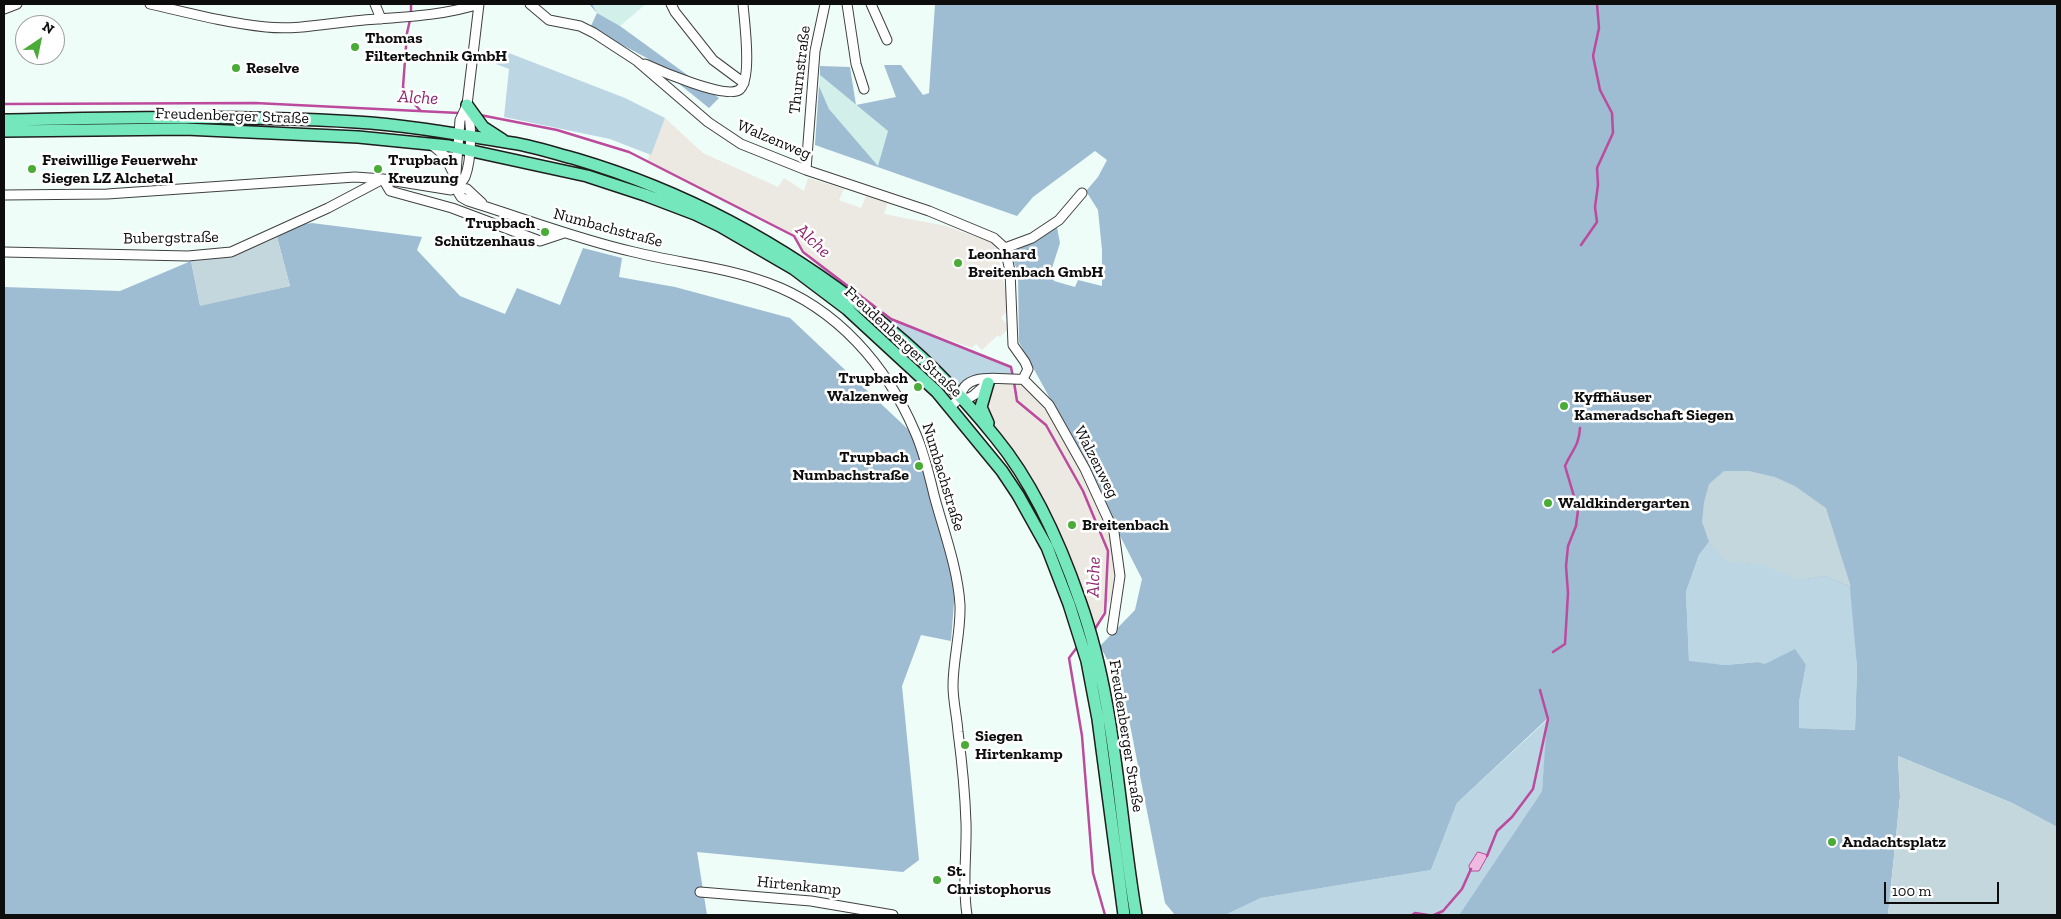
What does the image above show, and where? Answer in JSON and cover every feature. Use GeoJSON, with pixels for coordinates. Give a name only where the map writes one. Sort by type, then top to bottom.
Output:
{"type":"FeatureCollection","features":[{"type":"Feature","properties":{"kind":"main road"},"geometry":{"type":"LineString","coordinates":[[468,105],[474,119],[490,132],[507,142]]}},
{"type":"Feature","properties":{"kind":"main road","name":"Freudenberger Straße"},"geometry":{"type":"LineString","coordinates":[[4,120],[185,118],[290,120],[359,122],[458,133],[555,153],[620,173],[698,205],[749,231],[799,261],[853,299],[918,355],[998,439],[1020,473],[1057,542],[1080,602],[1086,638],[1110,720],[1136,915]]}},
{"type":"Feature","properties":{"kind":"main road","name":"Freudenberger Straße"},"geometry":{"type":"LineString","coordinates":[[4,131],[185,129],[358,138],[464,149],[587,176],[616,185],[695,214],[744,239],[794,269],[847,309],[901,358],[950,407],[1002,471],[1047,547],[1086,638],[1087,661],[1098,719],[1124,915]]}},
{"type":"Feature","properties":{"kind":"main road"},"geometry":{"type":"LineString","coordinates":[[990,381],[981,407],[982,413],[998,439]]}},
{"type":"Feature","properties":{"kind":"street"},"geometry":{"type":"LineString","coordinates":[[4,9],[17,4]]}},
{"type":"Feature","properties":{"kind":"street"},"geometry":{"type":"LineString","coordinates":[[4,194],[107,194],[355,177],[383,179],[450,190],[465,177],[464,149],[458,133],[460,120],[468,105],[479,4],[459,10],[404,17],[295,27],[268,27],[221,21],[150,4]]}},
{"type":"Feature","properties":{"kind":"street"},"geometry":{"type":"LineString","coordinates":[[375,4],[382,19]]}},
{"type":"Feature","properties":{"kind":"street","name":"Walzenweg"},"geometry":{"type":"LineString","coordinates":[[530,4],[549,20],[580,26],[637,61],[728,137],[806,170],[961,223],[988,234],[1005,248]]}},
{"type":"Feature","properties":{"kind":"street"},"geometry":{"type":"LineString","coordinates":[[671,4],[675,12],[713,60],[744,83]]}},
{"type":"Feature","properties":{"kind":"street"},"geometry":{"type":"LineString","coordinates":[[637,61],[686,82],[734,92],[740,90],[744,83],[746,57],[743,4]]}},
{"type":"Feature","properties":{"kind":"street","name":"Thurnstraße"},"geometry":{"type":"LineString","coordinates":[[806,170],[814,51],[825,4]]}},
{"type":"Feature","properties":{"kind":"street"},"geometry":{"type":"LineString","coordinates":[[847,4],[856,64],[864,88]]}},
{"type":"Feature","properties":{"kind":"street"},"geometry":{"type":"LineString","coordinates":[[871,4],[886,40]]}},
{"type":"Feature","properties":{"kind":"street"},"geometry":{"type":"LineString","coordinates":[[455,187],[455,176],[470,136],[474,119]]}},
{"type":"Feature","properties":{"kind":"street"},"geometry":{"type":"LineString","coordinates":[[430,144],[445,156],[455,176]]}},
{"type":"Feature","properties":{"kind":"street"},"geometry":{"type":"LineString","coordinates":[[383,179],[390,191],[452,208],[540,241],[564,233]]}},
{"type":"Feature","properties":{"kind":"street","name":"Bubergstraße"},"geometry":{"type":"LineString","coordinates":[[4,252],[188,256],[232,252],[328,208],[383,179]]}},
{"type":"Feature","properties":{"kind":"street","name":"Numbachstraße"},"geometry":{"type":"LineString","coordinates":[[455,187],[461,197],[564,233],[636,253],[737,273],[770,284],[801,299],[838,324],[877,364],[899,397],[916,434],[952,559],[960,601],[953,686],[962,765],[966,824],[964,892],[967,915]]}},
{"type":"Feature","properties":{"kind":"street"},"geometry":{"type":"LineString","coordinates":[[950,407],[960,398],[969,398],[990,381],[1023,379],[1028,370],[1025,362],[1013,345],[1010,271],[1005,248],[1032,238],[1059,220],[1082,193]]}},
{"type":"Feature","properties":{"kind":"street","name":"Walzenweg"},"geometry":{"type":"LineString","coordinates":[[1023,379],[1050,405],[1088,476],[1114,532],[1120,576],[1112,630]]}},
{"type":"Feature","properties":{"kind":"street","name":"Hirtenkamp"},"geometry":{"type":"LineString","coordinates":[[700,892],[811,901],[893,915]]}},
{"type":"Feature","properties":{"kind":"shaded area"},"geometry":{"type":"Polygon","coordinates":[[[592,4],[646,4],[620,26],[597,13],[592,4]]]}},
{"type":"Feature","properties":{"kind":"shaded area"},"geometry":{"type":"Polygon","coordinates":[[[935,4],[2057,4],[2057,827],[2012,803],[1898,756],[1900,797],[1888,915],[1459,915],[1542,791],[1547,719],[1457,803],[1431,870],[1261,898],[1225,915],[1175,915],[1165,903],[1123,689],[1100,646],[1135,610],[1142,579],[1053,404],[1019,342],[1018,273],[1010,251],[1057,227],[1060,243],[1051,271],[1054,281],[1075,287],[1078,280],[1102,286],[1102,250],[1098,210],[1086,191],[1098,177],[1107,160],[1095,151],[1033,197],[1017,216],[815,145],[819,86],[829,109],[878,166],[888,131],[856,105],[896,97],[884,65],[901,65],[923,95],[929,93],[935,4]],[[1709,542],[1699,555],[1686,592],[1689,661],[1725,665],[1758,662],[1765,664],[1795,649],[1806,665],[1799,702],[1799,728],[1855,730],[1857,668],[1850,587],[1825,576],[1799,580],[1763,565],[1728,562],[1709,542]]]}},
{"type":"Feature","properties":{"kind":"shaded area"},"geometry":{"type":"Polygon","coordinates":[[[597,13],[620,26],[719,98],[709,108],[647,58],[590,28],[597,13]]]}},
{"type":"Feature","properties":{"kind":"shaded area"},"geometry":{"type":"Polygon","coordinates":[[[498,52],[509,53],[625,98],[665,118],[651,155],[610,139],[504,117],[509,69],[496,64],[498,52]]]}},
{"type":"Feature","properties":{"kind":"shaded area"},"geometry":{"type":"Polygon","coordinates":[[[820,66],[850,67],[856,105],[820,75],[820,66]]]}},
{"type":"Feature","properties":{"kind":"shaded area"},"geometry":{"type":"Polygon","coordinates":[[[820,75],[888,131],[878,167],[829,109],[819,86],[820,75]]]}},
{"type":"Feature","properties":{"kind":"shaded area"},"geometry":{"type":"Polygon","coordinates":[[[665,118],[703,153],[778,187],[784,178],[804,191],[808,178],[844,189],[839,200],[861,208],[866,196],[888,202],[884,214],[946,226],[996,244],[1009,309],[1001,318],[1010,327],[982,350],[976,344],[972,348],[891,319],[803,252],[794,236],[647,161],[665,118]]]}},
{"type":"Feature","properties":{"kind":"shaded area"},"geometry":{"type":"Polygon","coordinates":[[[312,223],[422,237],[417,250],[460,296],[505,314],[517,288],[560,305],[583,248],[622,258],[619,277],[675,287],[790,318],[930,450],[955,590],[951,641],[921,635],[902,686],[919,860],[903,872],[697,852],[707,915],[4,915],[4,287],[120,291],[191,261],[200,305],[290,286],[277,237],[283,227],[312,223]]]}},
{"type":"Feature","properties":{"kind":"shaded area"},"geometry":{"type":"Polygon","coordinates":[[[277,237],[290,286],[200,306],[191,261],[235,253],[255,247],[277,237]]]}},
{"type":"Feature","properties":{"kind":"shaded area"},"geometry":{"type":"Polygon","coordinates":[[[803,252],[891,319],[1011,367],[1014,380],[991,378],[962,390],[918,355],[803,252]]]}},
{"type":"Feature","properties":{"kind":"shaded area"},"geometry":{"type":"Polygon","coordinates":[[[991,378],[1023,379],[1049,405],[1115,527],[1123,576],[1091,635],[1057,542],[982,413],[991,378]]]}},
{"type":"Feature","properties":{"kind":"shaded area"},"geometry":{"type":"Polygon","coordinates":[[[1724,471],[1749,471],[1775,477],[1795,486],[1826,508],[1851,587],[1825,576],[1799,580],[1763,565],[1728,562],[1709,542],[1702,522],[1704,502],[1709,484],[1724,471]]]}},
{"type":"Feature","properties":{"kind":"shaded area"},"geometry":{"type":"Polygon","coordinates":[[[1709,542],[1728,562],[1763,565],[1799,580],[1825,575],[1851,587],[1857,668],[1855,730],[1798,728],[1799,702],[1806,665],[1764,664],[1758,662],[1725,665],[1689,662],[1686,592],[1699,555],[1709,542]]]}},
{"type":"Feature","properties":{"kind":"shaded area"},"geometry":{"type":"Polygon","coordinates":[[[1548,719],[1542,791],[1459,915],[1225,915],[1261,898],[1431,870],[1457,803],[1548,719]]]}},
{"type":"Feature","properties":{"kind":"shaded area"},"geometry":{"type":"Polygon","coordinates":[[[1898,756],[2012,803],[2057,827],[2057,915],[1888,915],[1900,797],[1898,756]]]}},
{"type":"Feature","properties":{"kind":"shaded area"},"geometry":{"type":"Polygon","coordinates":[[[1478,852],[1488,855],[1479,871],[1470,871],[1469,866],[1478,852]]]}},
{"type":"Feature","properties":{"kind":"waterway"},"geometry":{"type":"LineString","coordinates":[[411,4],[411,15]]}},
{"type":"Feature","properties":{"kind":"waterway"},"geometry":{"type":"LineString","coordinates":[[1581,245],[1597,222],[1595,207],[1598,185],[1597,168],[1613,133],[1612,113],[1600,90],[1593,56],[1599,28],[1597,4]]}},
{"type":"Feature","properties":{"kind":"waterway"},"geometry":{"type":"LineString","coordinates":[[410,20],[407,33],[403,87],[408,97],[420,110]]}},
{"type":"Feature","properties":{"kind":"waterway","name":"Alche"},"geometry":{"type":"LineString","coordinates":[[4,104],[255,103],[459,113]]}},
{"type":"Feature","properties":{"kind":"waterway","name":"Alche"},"geometry":{"type":"LineString","coordinates":[[480,115],[557,130],[629,152],[794,236],[803,252],[891,319],[1011,367],[1013,377]]}},
{"type":"Feature","properties":{"kind":"waterway","name":"Alche"},"geometry":{"type":"LineString","coordinates":[[1014,382],[1017,401],[1046,425],[1083,491],[1108,551],[1105,613],[1093,632]]}},
{"type":"Feature","properties":{"kind":"waterway"},"geometry":{"type":"LineString","coordinates":[[1553,652],[1565,644],[1568,593],[1566,566],[1568,546],[1576,526],[1578,510],[1565,466],[1577,444],[1580,428]]}},
{"type":"Feature","properties":{"kind":"waterway","name":"Alche"},"geometry":{"type":"LineString","coordinates":[[1078,646],[1069,658],[1082,736],[1093,873],[1105,915]]}},
{"type":"Feature","properties":{"kind":"waterway"},"geometry":{"type":"LineString","coordinates":[[1487,856],[1497,831],[1512,817],[1533,789],[1548,719],[1540,690]]}},
{"type":"Feature","properties":{"kind":"waterway"},"geometry":{"type":"LineString","coordinates":[[1434,915],[1443,911],[1462,889],[1471,869]]}},
{"type":"Feature","properties":{"kind":"waterway"},"geometry":{"type":"LineString","coordinates":[[1412,915],[1415,913],[1428,915]]}},
{"type":"Feature","properties":{"kind":"place","name":"Thomas Filtertechnik GmbH"},"geometry":{"type":"Point","coordinates":[355,47]}},
{"type":"Feature","properties":{"kind":"place","name":"Reselve"},"geometry":{"type":"Point","coordinates":[236,68]}},
{"type":"Feature","properties":{"kind":"place","name":"Freiwillige Feuerwehr Siegen LZ Alchetal"},"geometry":{"type":"Point","coordinates":[32,169]}},
{"type":"Feature","properties":{"kind":"place","name":"Trupbach Kreuzung"},"geometry":{"type":"Point","coordinates":[378,169]}},
{"type":"Feature","properties":{"kind":"place","name":"Trupbach Schützenhaus"},"geometry":{"type":"Point","coordinates":[545,232]}},
{"type":"Feature","properties":{"kind":"place","name":"Leonhard Breitenbach GmbH"},"geometry":{"type":"Point","coordinates":[958,263]}},
{"type":"Feature","properties":{"kind":"place","name":"Trupbach Walzenweg"},"geometry":{"type":"Point","coordinates":[918,387]}},
{"type":"Feature","properties":{"kind":"place","name":"Kyffhäuser Kameradschaft Siegen"},"geometry":{"type":"Point","coordinates":[1564,406]}},
{"type":"Feature","properties":{"kind":"place","name":"Trupbach Numbachstraße"},"geometry":{"type":"Point","coordinates":[919,466]}},
{"type":"Feature","properties":{"kind":"place","name":"Waldkindergarten"},"geometry":{"type":"Point","coordinates":[1548,503]}},
{"type":"Feature","properties":{"kind":"place","name":"Breitenbach"},"geometry":{"type":"Point","coordinates":[1072,525]}},
{"type":"Feature","properties":{"kind":"place","name":"Siegen Hirtenkamp"},"geometry":{"type":"Point","coordinates":[965,745]}},
{"type":"Feature","properties":{"kind":"place","name":"Andachtsplatz"},"geometry":{"type":"Point","coordinates":[1832,842]}},
{"type":"Feature","properties":{"kind":"place","name":"St. Christophorus"},"geometry":{"type":"Point","coordinates":[937,880]}}]}
